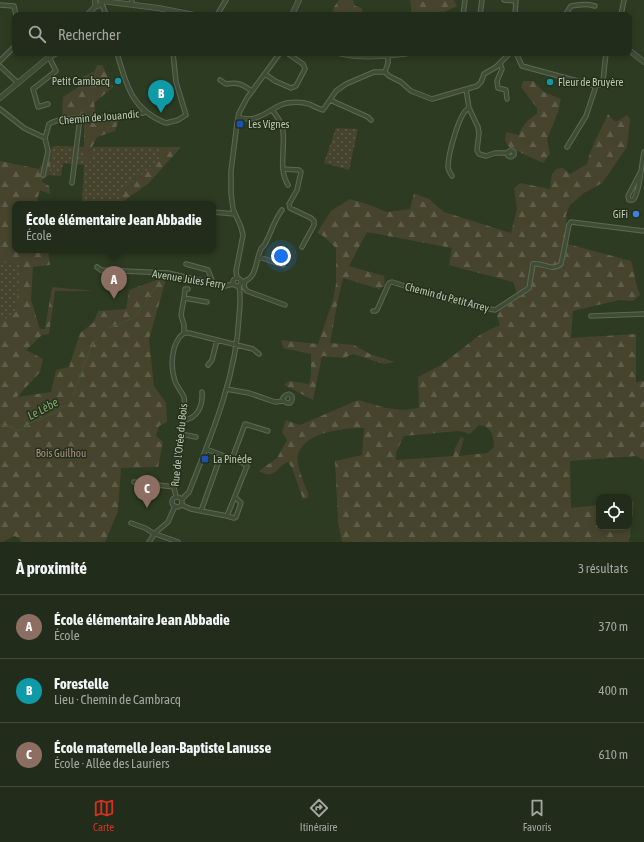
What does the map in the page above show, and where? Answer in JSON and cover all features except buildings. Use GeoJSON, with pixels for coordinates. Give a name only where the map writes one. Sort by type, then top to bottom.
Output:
{"type":"FeatureCollection","features":[{"type":"Feature","properties":{"kind":"street"},"geometry":{"type":"LineString","coordinates":[[95,0],[94,4],[131,2],[167,12]]}},
{"type":"Feature","properties":{"kind":"street"},"geometry":{"type":"LineString","coordinates":[[219,12],[226,0]]}},
{"type":"Feature","properties":{"kind":"street"},"geometry":{"type":"LineString","coordinates":[[293,12],[299,0]]}},
{"type":"Feature","properties":{"kind":"street"},"geometry":{"type":"LineString","coordinates":[[463,12],[465,0]]}},
{"type":"Feature","properties":{"kind":"street"},"geometry":{"type":"LineString","coordinates":[[480,12],[482,0]]}},
{"type":"Feature","properties":{"kind":"street"},"geometry":{"type":"LineString","coordinates":[[504,0],[516,0],[515,12]]}},
{"type":"Feature","properties":{"kind":"street"},"geometry":{"type":"LineString","coordinates":[[622,12],[624,0]]}},
{"type":"Feature","properties":{"kind":"street"},"geometry":{"type":"LineString","coordinates":[[90,12],[100,3]]}},
{"type":"Feature","properties":{"kind":"street"},"geometry":{"type":"LineString","coordinates":[[100,3],[104,12]]}},
{"type":"Feature","properties":{"kind":"street"},"geometry":{"type":"LineString","coordinates":[[567,12],[570,6],[577,6],[583,3],[595,6]]}},
{"type":"Feature","properties":{"kind":"street"},"geometry":{"type":"LineString","coordinates":[[0,5],[14,6],[15,12]]}},
{"type":"Feature","properties":{"kind":"street"},"geometry":{"type":"LineString","coordinates":[[0,62],[12,49]]}},
{"type":"Feature","properties":{"kind":"street"},"geometry":{"type":"LineString","coordinates":[[632,52],[644,62]]}},
{"type":"Feature","properties":{"kind":"street"},"geometry":{"type":"LineString","coordinates":[[0,98],[52,56]]}},
{"type":"Feature","properties":{"kind":"street"},"geometry":{"type":"LineString","coordinates":[[118,56],[128,89],[148,115],[166,123],[178,120],[186,115],[176,82],[174,56]]}},
{"type":"Feature","properties":{"kind":"street"},"geometry":{"type":"LineString","coordinates":[[182,505],[182,499],[190,492],[220,411],[236,345],[240,308],[240,292],[238,286],[233,284],[234,280],[237,278],[236,271],[243,235],[232,205],[231,177],[238,117],[247,98],[278,56]]}},
{"type":"Feature","properties":{"kind":"street"},"geometry":{"type":"LineString","coordinates":[[265,74],[275,81],[291,88],[296,86],[306,69],[303,64],[291,56]]}},
{"type":"Feature","properties":{"kind":"street"},"geometry":{"type":"LineString","coordinates":[[385,72],[388,63],[388,56]]}},
{"type":"Feature","properties":{"kind":"street"},"geometry":{"type":"LineString","coordinates":[[238,117],[251,118],[265,115],[282,105],[292,103],[310,104],[323,110],[336,90],[374,72],[385,72],[389,76],[401,82],[411,91],[426,98],[435,98],[477,86],[482,82],[484,74],[496,67],[507,56]]}},
{"type":"Feature","properties":{"kind":"street"},"geometry":{"type":"LineString","coordinates":[[517,56],[522,66],[596,86],[602,84],[603,81],[606,56]]}},
{"type":"Feature","properties":{"kind":"street"},"geometry":{"type":"LineString","coordinates":[[48,104],[38,107],[33,89],[56,71],[49,58]]}},
{"type":"Feature","properties":{"kind":"street"},"geometry":{"type":"LineString","coordinates":[[500,63],[502,69],[497,81],[498,88],[506,90],[507,99]]}},
{"type":"Feature","properties":{"kind":"street"},"geometry":{"type":"LineString","coordinates":[[0,66],[18,83]]}},
{"type":"Feature","properties":{"kind":"street"},"geometry":{"type":"LineString","coordinates":[[220,80],[226,84],[236,82],[241,83],[252,91]]}},
{"type":"Feature","properties":{"kind":"street"},"geometry":{"type":"LineString","coordinates":[[567,147],[586,116],[596,86]]}},
{"type":"Feature","properties":{"kind":"street"},"geometry":{"type":"LineString","coordinates":[[466,89],[469,108],[478,127],[477,150],[479,154],[486,156],[495,153],[507,153]]}},
{"type":"Feature","properties":{"kind":"street"},"geometry":{"type":"LineString","coordinates":[[330,100],[368,117],[370,120]]}},
{"type":"Feature","properties":{"kind":"street"},"geometry":{"type":"LineString","coordinates":[[452,176],[448,167],[452,147],[464,110],[469,108]]}},
{"type":"Feature","properties":{"kind":"street"},"geometry":{"type":"LineString","coordinates":[[0,109],[24,128],[45,138],[48,151],[43,175]]}},
{"type":"Feature","properties":{"kind":"street"},"geometry":{"type":"LineString","coordinates":[[272,110],[282,127],[284,179],[288,185]]}},
{"type":"Feature","properties":{"kind":"street","name":"Chemin de Jouandic"},"geometry":{"type":"LineString","coordinates":[[45,138],[49,124],[54,121],[145,112]]}},
{"type":"Feature","properties":{"kind":"street"},"geometry":{"type":"LineString","coordinates":[[72,183],[80,118]]}},
{"type":"Feature","properties":{"kind":"street"},"geometry":{"type":"LineString","coordinates":[[640,173],[628,196],[628,199],[630,200],[635,199],[640,173],[644,152]]}},
{"type":"Feature","properties":{"kind":"street"},"geometry":{"type":"LineString","coordinates":[[283,169],[299,170],[301,172],[297,190],[289,206],[291,210],[312,218],[314,221],[314,225],[302,247]]}},
{"type":"Feature","properties":{"kind":"street"},"geometry":{"type":"LineString","coordinates":[[238,286],[251,277],[254,273],[261,249],[272,226],[282,210]]}},
{"type":"Feature","properties":{"kind":"street"},"geometry":{"type":"LineString","coordinates":[[216,212],[235,214]]}},
{"type":"Feature","properties":{"kind":"street","name":"Chemin du Petit Arrey"},"geometry":{"type":"LineString","coordinates":[[373,311],[378,310],[389,284],[392,282],[456,302],[495,310],[530,288],[533,264],[554,268],[561,264],[569,225],[571,222],[644,230]]}},
{"type":"Feature","properties":{"kind":"street"},"geometry":{"type":"LineString","coordinates":[[259,257],[283,265]]}},
{"type":"Feature","properties":{"kind":"street"},"geometry":{"type":"LineString","coordinates":[[186,264],[208,270],[213,283]]}},
{"type":"Feature","properties":{"kind":"street","name":"Avenue Jules Ferry"},"geometry":{"type":"LineString","coordinates":[[97,268],[102,270],[168,273],[225,286],[233,284]]}},
{"type":"Feature","properties":{"kind":"street"},"geometry":{"type":"LineString","coordinates":[[237,278],[243,282],[244,287],[247,290],[285,304]]}},
{"type":"Feature","properties":{"kind":"street"},"geometry":{"type":"LineString","coordinates":[[188,289],[185,288],[181,314],[184,325],[184,333],[253,349],[259,354]]}},
{"type":"Feature","properties":{"kind":"street"},"geometry":{"type":"LineString","coordinates":[[184,298],[207,302]]}},
{"type":"Feature","properties":{"kind":"street"},"geometry":{"type":"LineString","coordinates":[[591,316],[644,314]]}},
{"type":"Feature","properties":{"kind":"street","name":"Rue de l'Orée du Bois"},"geometry":{"type":"LineString","coordinates":[[176,497],[174,487],[183,420],[184,398],[175,382],[173,360],[176,341],[184,333]]}},
{"type":"Feature","properties":{"kind":"street"},"geometry":{"type":"LineString","coordinates":[[208,365],[212,360],[217,340]]}},
{"type":"Feature","properties":{"kind":"street"},"geometry":{"type":"LineString","coordinates":[[226,389],[249,393],[275,402],[284,401]]}},
{"type":"Feature","properties":{"kind":"street"},"geometry":{"type":"LineString","coordinates":[[183,420],[189,419],[200,409],[202,392]]}},
{"type":"Feature","properties":{"kind":"street"},"geometry":{"type":"LineString","coordinates":[[232,459],[245,424],[268,431]]}},
{"type":"Feature","properties":{"kind":"street"},"geometry":{"type":"LineString","coordinates":[[181,434],[196,437]]}},
{"type":"Feature","properties":{"kind":"street"},"geometry":{"type":"LineString","coordinates":[[206,450],[247,466],[227,516]]}},
{"type":"Feature","properties":{"kind":"street"},"geometry":{"type":"LineString","coordinates":[[201,510],[221,455]]}},
{"type":"Feature","properties":{"kind":"street"},"geometry":{"type":"LineString","coordinates":[[134,482],[174,487]]}},
{"type":"Feature","properties":{"kind":"street"},"geometry":{"type":"LineString","coordinates":[[175,506],[179,507],[182,505],[234,518],[236,517],[240,503],[235,496]]}},
{"type":"Feature","properties":{"kind":"street"},"geometry":{"type":"LineString","coordinates":[[175,506],[172,502],[173,499],[179,497],[182,499]]}},
{"type":"Feature","properties":{"kind":"street"},"geometry":{"type":"LineString","coordinates":[[149,542],[155,533],[168,522],[175,506]]}},
{"type":"Feature","properties":{"kind":"street"},"geometry":{"type":"LineString","coordinates":[[131,523],[178,542]]}},
{"type":"Feature","properties":{"kind":"green space"},"geometry":{"type":"Polygon","coordinates":[[[339,0],[353,0],[355,6],[362,8],[363,12],[333,12],[334,7],[339,0]]]}},
{"type":"Feature","properties":{"kind":"green space"},"geometry":{"type":"Polygon","coordinates":[[[410,0],[454,0],[457,6],[444,12],[412,12],[410,0]]]}},
{"type":"Feature","properties":{"kind":"green space"},"geometry":{"type":"Polygon","coordinates":[[[97,65],[102,65],[113,87],[94,103],[96,116],[105,120],[119,118],[115,131],[97,137],[92,147],[90,162],[86,162],[84,147],[84,121],[77,116],[62,118],[63,97],[80,86],[83,77],[95,71],[97,65]]]}},
{"type":"Feature","properties":{"kind":"green space"},"geometry":{"type":"Polygon","coordinates":[[[523,81],[533,81],[544,92],[561,99],[558,112],[547,139],[550,154],[543,163],[509,147],[505,141],[506,132],[519,135],[526,123],[537,114],[537,108],[521,87],[523,81]]]}},
{"type":"Feature","properties":{"kind":"green space"},"geometry":{"type":"Polygon","coordinates":[[[608,114],[616,122],[627,115],[630,119],[627,147],[602,183],[584,193],[570,205],[566,215],[568,244],[631,261],[640,295],[633,301],[619,300],[573,311],[571,338],[636,334],[636,382],[644,381],[644,460],[636,456],[570,461],[571,508],[596,505],[596,530],[630,530],[629,542],[342,542],[338,522],[335,461],[362,455],[364,428],[326,432],[309,440],[302,446],[297,458],[300,473],[308,493],[308,498],[303,499],[292,468],[288,462],[272,474],[265,474],[259,471],[277,458],[287,440],[282,432],[286,420],[300,425],[358,400],[386,408],[403,410],[419,408],[418,377],[441,365],[481,334],[500,325],[497,316],[502,306],[518,296],[513,282],[449,265],[452,248],[367,232],[349,266],[384,276],[385,286],[379,289],[343,278],[330,343],[354,345],[370,354],[395,362],[384,364],[353,354],[344,358],[322,356],[313,400],[284,385],[289,381],[309,384],[311,375],[311,354],[283,348],[281,340],[318,344],[333,300],[336,284],[336,248],[323,236],[317,233],[331,211],[350,199],[387,212],[410,209],[414,193],[429,199],[444,212],[511,233],[517,209],[514,188],[520,183],[550,189],[552,174],[556,169],[563,168],[570,174],[587,164],[594,144],[608,114]],[[479,425],[471,433],[467,434],[465,432],[458,431],[404,436],[396,452],[396,460],[453,456],[455,448],[461,437],[464,438],[459,456],[487,453],[494,447],[491,432],[486,427],[479,425]]]}},
{"type":"Feature","properties":{"kind":"green space"},"geometry":{"type":"Polygon","coordinates":[[[336,128],[358,129],[349,170],[324,163],[336,128]]]}},
{"type":"Feature","properties":{"kind":"green space"},"geometry":{"type":"Polygon","coordinates":[[[53,146],[84,147],[87,162],[90,161],[92,147],[160,147],[159,159],[119,195],[124,201],[82,201],[84,165],[63,163],[61,176],[49,175],[53,146]]]}},
{"type":"Feature","properties":{"kind":"green space","name":"Bois Guilhou"},"geometry":{"type":"Polygon","coordinates":[[[53,146],[49,175],[41,181],[49,186],[50,194],[40,190],[37,200],[40,201],[12,201],[12,253],[48,253],[50,265],[33,267],[31,300],[40,329],[45,329],[52,287],[94,291],[55,291],[49,334],[42,335],[26,350],[43,359],[40,372],[17,397],[51,392],[56,370],[69,367],[80,333],[93,323],[99,310],[126,309],[129,290],[167,276],[149,339],[154,386],[166,403],[167,422],[159,426],[156,436],[163,442],[158,467],[121,468],[118,511],[105,542],[21,542],[19,538],[14,536],[0,542],[0,322],[16,312],[21,265],[0,262],[0,161],[39,169],[53,146]]]}},
{"type":"Feature","properties":{"kind":"green space"},"geometry":{"type":"Polygon","coordinates":[[[160,147],[181,147],[149,183],[124,201],[118,196],[159,159],[160,147]]]}},
{"type":"Feature","properties":{"kind":"green space"},"geometry":{"type":"Polygon","coordinates":[[[0,262],[21,265],[17,312],[0,322],[0,262]]]}},
{"type":"Feature","properties":{"kind":"green space"},"geometry":{"type":"Polygon","coordinates":[[[632,501],[634,501],[632,517],[632,501]]]}},
{"type":"Feature","properties":{"kind":"waterway","name":"Le Lèbe"},"geometry":{"type":"LineString","coordinates":[[108,328],[133,318],[157,287]]}},
{"type":"Feature","properties":{"kind":"waterway","name":"Le Lèbe"},"geometry":{"type":"LineString","coordinates":[[73,396],[89,351],[98,337]]}},
{"type":"Feature","properties":{"kind":"waterway","name":"Le Lèbe"},"geometry":{"type":"LineString","coordinates":[[0,425],[21,430],[35,420],[39,420],[54,413],[70,403]]}},
{"type":"Feature","properties":{"kind":"place","name":"Petit Cambacq"},"geometry":{"type":"Point","coordinates":[118,81]}},
{"type":"Feature","properties":{"kind":"place","name":"Fleur de Bruyère"},"geometry":{"type":"Point","coordinates":[550,82]}},
{"type":"Feature","properties":{"kind":"place","name":"Forestelle"},"geometry":{"type":"Point","coordinates":[161,113]}},
{"type":"Feature","properties":{"kind":"place","name":"Les Vignes"},"geometry":{"type":"Point","coordinates":[240,124]}},
{"type":"Feature","properties":{"kind":"place","name":"GiFi"},"geometry":{"type":"Point","coordinates":[636,214]}},
{"type":"Feature","properties":{"kind":"place","name":"École élémentaire Jean Abbadie"},"geometry":{"type":"Point","coordinates":[114,299]}},
{"type":"Feature","properties":{"kind":"place","name":"La Pinède"},"geometry":{"type":"Point","coordinates":[205,459]}},
{"type":"Feature","properties":{"kind":"place","name":"École maternelle Jean-Baptiste Lanusse"},"geometry":{"type":"Point","coordinates":[147,508]}}]}
